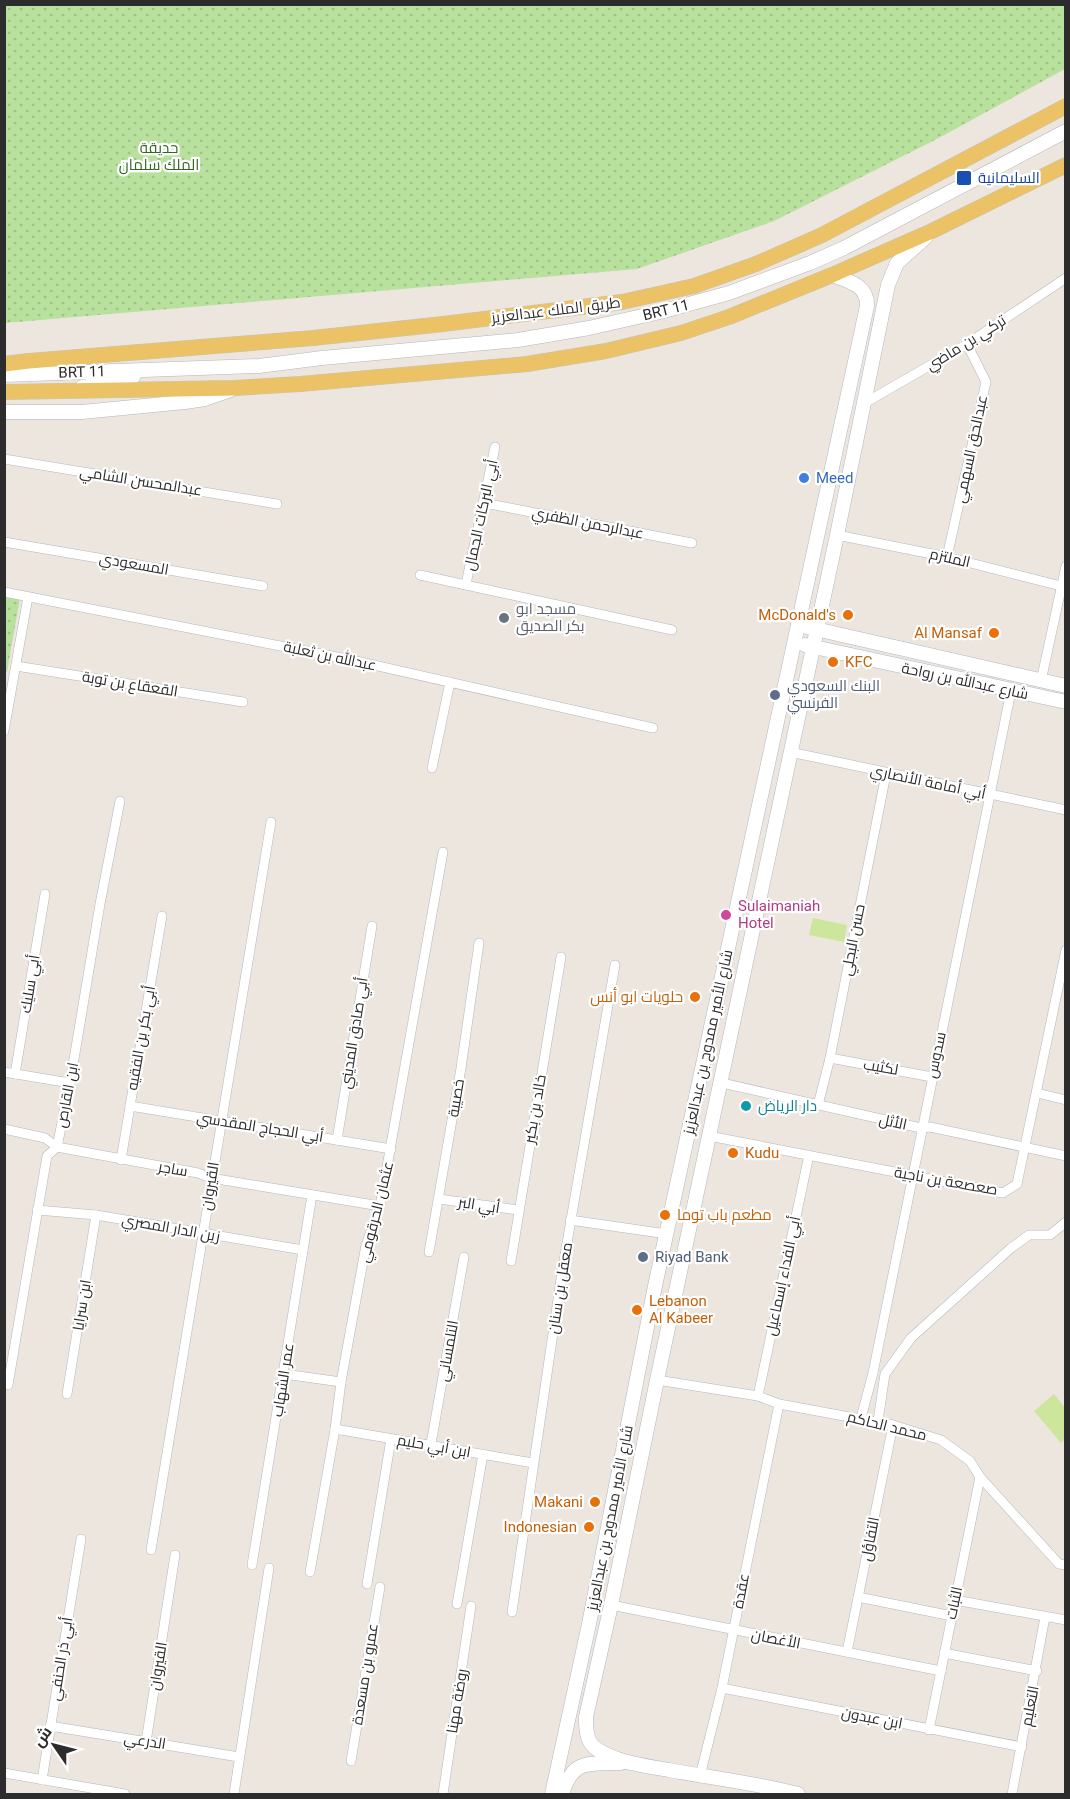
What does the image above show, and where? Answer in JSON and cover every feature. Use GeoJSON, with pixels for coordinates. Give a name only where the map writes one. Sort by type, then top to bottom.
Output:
{"type":"FeatureCollection","features":[{"type":"Feature","properties":{"kind":"main road","name":"طريق الملك عبدالعزيز"},"geometry":{"type":"LineString","coordinates":[[4,364],[313,338],[443,324],[622,302],[694,285],[756,264],[822,235],[1065,106]]}},
{"type":"Feature","properties":{"kind":"main road"},"geometry":{"type":"LineString","coordinates":[[4,392],[234,388],[384,378],[526,364],[606,351],[681,333],[729,317],[832,275],[1062,171]]}},
{"type":"Feature","properties":{"kind":"street","name":"BRT 11"},"geometry":{"type":"LineString","coordinates":[[4,375],[259,366],[333,356],[518,340],[589,328],[660,312],[729,293],[844,248],[1065,131]]}},
{"type":"Feature","properties":{"kind":"street","name":"شارع الأمير ممدوح بن عبدالعزيز"},"geometry":{"type":"LineString","coordinates":[[629,1763],[600,1751],[592,1745],[586,1731],[586,1717],[818,629],[888,285],[897,263],[932,231]]}},
{"type":"Feature","properties":{"kind":"street","name":"شارع الأمير ممدوح بن عبدالعزيز"},"geometry":{"type":"LineString","coordinates":[[552,1794],[667,1234],[867,306],[867,299],[861,288],[832,275]]}},
{"type":"Feature","properties":{"kind":"street","name":"تركي بن ماضي"},"geometry":{"type":"LineString","coordinates":[[864,404],[967,344],[1065,278]]}},
{"type":"Feature","properties":{"kind":"street","name":"عبدالحق السهمي"},"geometry":{"type":"LineString","coordinates":[[947,557],[986,382],[967,344]]}},
{"type":"Feature","properties":{"kind":"street"},"geometry":{"type":"LineString","coordinates":[[4,356],[29,361]]}},
{"type":"Feature","properties":{"kind":"street","name":"BRT 11"},"geometry":{"type":"LineString","coordinates":[[55,392],[159,370]]}},
{"type":"Feature","properties":{"kind":"street"},"geometry":{"type":"LineString","coordinates":[[4,412],[82,412],[185,402],[205,399],[234,388]]}},
{"type":"Feature","properties":{"kind":"street","name":"أبي البركات الجمال"},"geometry":{"type":"LineString","coordinates":[[466,584],[495,447]]}},
{"type":"Feature","properties":{"kind":"street","name":"عبدالمحسن الشامي"},"geometry":{"type":"LineString","coordinates":[[4,459],[278,504]]}},
{"type":"Feature","properties":{"kind":"street","name":"عبدالرحمن الظفري"},"geometry":{"type":"LineString","coordinates":[[483,503],[692,543]]}},
{"type":"Feature","properties":{"kind":"street","name":"الملتزم"},"geometry":{"type":"LineString","coordinates":[[837,535],[947,557],[1061,586]]}},
{"type":"Feature","properties":{"kind":"street","name":"المسعودي"},"geometry":{"type":"LineString","coordinates":[[4,542],[263,586]]}},
{"type":"Feature","properties":{"kind":"street"},"geometry":{"type":"LineString","coordinates":[[1041,681],[1065,566]]}},
{"type":"Feature","properties":{"kind":"street"},"geometry":{"type":"LineString","coordinates":[[420,575],[672,630]]}},
{"type":"Feature","properties":{"kind":"street","name":"عبدالله بن ثعلبة"},"geometry":{"type":"LineString","coordinates":[[4,592],[255,640],[653,728]]}},
{"type":"Feature","properties":{"kind":"street"},"geometry":{"type":"LineString","coordinates":[[4,730],[28,597]]}},
{"type":"Feature","properties":{"kind":"street","name":"شارع عبدالله بن رواحة"},"geometry":{"type":"LineString","coordinates":[[798,625],[1065,686]]}},
{"type":"Feature","properties":{"kind":"street","name":"شارع عبدالله بن رواحة"},"geometry":{"type":"LineString","coordinates":[[794,643],[1065,702]]}},
{"type":"Feature","properties":{"kind":"street","name":"القعقاع بن توبة"},"geometry":{"type":"LineString","coordinates":[[16,666],[243,702]]}},
{"type":"Feature","properties":{"kind":"street"},"geometry":{"type":"LineString","coordinates":[[432,768],[450,682]]}},
{"type":"Feature","properties":{"kind":"street","name":"سدوس"},"geometry":{"type":"LineString","coordinates":[[861,1418],[873,1373],[911,1175],[1011,691]]}},
{"type":"Feature","properties":{"kind":"street","name":"أبي أمامة الأنصاري"},"geometry":{"type":"LineString","coordinates":[[790,752],[1065,810]]}},
{"type":"Feature","properties":{"kind":"street","name":"حسن البجلي"},"geometry":{"type":"LineString","coordinates":[[818,1105],[830,1058],[886,774]]}},
{"type":"Feature","properties":{"kind":"street","name":"ابن القارص"},"geometry":{"type":"LineString","coordinates":[[8,1385],[47,1156],[57,1147],[120,801]]}},
{"type":"Feature","properties":{"kind":"street","name":"القيروان"},"geometry":{"type":"LineString","coordinates":[[151,1550],[271,822]]}},
{"type":"Feature","properties":{"kind":"street","name":"عثمان الحرقومي"},"geometry":{"type":"LineString","coordinates":[[310,1572],[366,1245],[380,1206],[444,852]]}},
{"type":"Feature","properties":{"kind":"street","name":"أبي سليك"},"geometry":{"type":"LineString","coordinates":[[15,1074],[45,894]]}},
{"type":"Feature","properties":{"kind":"street","name":"أبي بكر بن الفقيه"},"geometry":{"type":"LineString","coordinates":[[121,1160],[162,916]]}},
{"type":"Feature","properties":{"kind":"street","name":"أبي صادق المديني"},"geometry":{"type":"LineString","coordinates":[[337,1140],[372,926]]}},
{"type":"Feature","properties":{"kind":"street","name":"خصيبة"},"geometry":{"type":"LineString","coordinates":[[429,1252],[479,943]]}},
{"type":"Feature","properties":{"kind":"street","name":"صعصعة بن ناجية"},"geometry":{"type":"LineString","coordinates":[[709,1136],[1004,1193],[1017,1184],[1065,950]]}},
{"type":"Feature","properties":{"kind":"street","name":"خالد بن بكير"},"geometry":{"type":"LineString","coordinates":[[511,1261],[561,957]]}},
{"type":"Feature","properties":{"kind":"street","name":"معقل بن سنان"},"geometry":{"type":"LineString","coordinates":[[512,1612],[570,1220],[615,966]]}},
{"type":"Feature","properties":{"kind":"street","name":"لكثيب"},"geometry":{"type":"LineString","coordinates":[[830,1058],[932,1077]]}},
{"type":"Feature","properties":{"kind":"street"},"geometry":{"type":"LineString","coordinates":[[4,1072],[70,1083]]}},
{"type":"Feature","properties":{"kind":"street","name":"الأثل"},"geometry":{"type":"LineString","coordinates":[[722,1083],[921,1128],[930,1127],[1065,1156]]}},
{"type":"Feature","properties":{"kind":"street"},"geometry":{"type":"LineString","coordinates":[[1037,1094],[1065,1100]]}},
{"type":"Feature","properties":{"kind":"street","name":"أبي الحجاج المقدسي"},"geometry":{"type":"LineString","coordinates":[[130,1106],[391,1149]]}},
{"type":"Feature","properties":{"kind":"street","name":"ساجر"},"geometry":{"type":"LineString","coordinates":[[4,1129],[45,1138],[57,1147],[198,1173],[211,1178],[380,1206]]}},
{"type":"Feature","properties":{"kind":"street","name":"أبي الفداء إسماعيل"},"geometry":{"type":"LineString","coordinates":[[758,1396],[809,1155]]}},
{"type":"Feature","properties":{"kind":"street","name":"عمر الشهاب"},"geometry":{"type":"LineString","coordinates":[[252,1565],[312,1195]]}},
{"type":"Feature","properties":{"kind":"street","name":"أبي البر"},"geometry":{"type":"LineString","coordinates":[[439,1199],[518,1210]]}},
{"type":"Feature","properties":{"kind":"street","name":"زين الدار المصري"},"geometry":{"type":"LineString","coordinates":[[38,1210],[96,1215],[303,1250]]}},
{"type":"Feature","properties":{"kind":"street","name":"ابن سرايا"},"geometry":{"type":"LineString","coordinates":[[67,1394],[96,1215]]}},
{"type":"Feature","properties":{"kind":"street"},"geometry":{"type":"LineString","coordinates":[[570,1220],[667,1234]]}},
{"type":"Feature","properties":{"kind":"street"},"geometry":{"type":"LineString","coordinates":[[878,1421],[885,1374],[911,1338],[1011,1248],[1029,1236],[1050,1235],[1065,1222]]}},
{"type":"Feature","properties":{"kind":"street","name":"التلمساني"},"geometry":{"type":"LineString","coordinates":[[431,1444],[464,1257]]}},
{"type":"Feature","properties":{"kind":"street"},"geometry":{"type":"LineString","coordinates":[[284,1374],[341,1382]]}},
{"type":"Feature","properties":{"kind":"street","name":"محمد الحاكم"},"geometry":{"type":"LineString","coordinates":[[657,1380],[758,1396],[779,1404],[878,1421],[942,1440],[970,1461],[980,1476],[1059,1564],[1065,1565]]}},
{"type":"Feature","properties":{"kind":"street","name":"عقدة"},"geometry":{"type":"LineString","coordinates":[[700,1776],[722,1688],[779,1404]]}},
{"type":"Feature","properties":{"kind":"street","name":"التفاؤل"},"geometry":{"type":"LineString","coordinates":[[847,1652],[893,1425]]}},
{"type":"Feature","properties":{"kind":"street","name":"ابن أبي حليم"},"geometry":{"type":"LineString","coordinates":[[336,1429],[533,1463]]}},
{"type":"Feature","properties":{"kind":"street"},"geometry":{"type":"LineString","coordinates":[[367,1584],[391,1439]]}},
{"type":"Feature","properties":{"kind":"street"},"geometry":{"type":"LineString","coordinates":[[457,1604],[483,1454]]}},
{"type":"Feature","properties":{"kind":"street","name":"الثبات"},"geometry":{"type":"LineString","coordinates":[[929,1730],[980,1476]]}},
{"type":"Feature","properties":{"kind":"street","name":"أبي ذر الحنفي"},"geometry":{"type":"LineString","coordinates":[[42,1780],[81,1539]]}},
{"type":"Feature","properties":{"kind":"street","name":"القيروان"},"geometry":{"type":"LineString","coordinates":[[146,1742],[175,1555]]}},
{"type":"Feature","properties":{"kind":"street"},"geometry":{"type":"LineString","coordinates":[[234,1794],[269,1568]]}},
{"type":"Feature","properties":{"kind":"street","name":"عمرو بن مسعدة"},"geometry":{"type":"LineString","coordinates":[[351,1761],[380,1587]]}},
{"type":"Feature","properties":{"kind":"street"},"geometry":{"type":"LineString","coordinates":[[858,1597],[952,1616]]}},
{"type":"Feature","properties":{"kind":"street"},"geometry":{"type":"LineString","coordinates":[[955,1599],[1065,1620]]}},
{"type":"Feature","properties":{"kind":"street","name":"الأغصان"},"geometry":{"type":"LineString","coordinates":[[611,1605],[941,1671]]}},
{"type":"Feature","properties":{"kind":"street","name":"روضة مهنا"},"geometry":{"type":"LineString","coordinates":[[443,1794],[471,1606]]}},
{"type":"Feature","properties":{"kind":"street","name":"التعليم"},"geometry":{"type":"LineString","coordinates":[[1012,1794],[1045,1617]]}},
{"type":"Feature","properties":{"kind":"street"},"geometry":{"type":"LineString","coordinates":[[944,1653],[1036,1671]]}},
{"type":"Feature","properties":{"kind":"street","name":"ابن عبدون"},"geometry":{"type":"LineString","coordinates":[[722,1688],[1022,1747]]}},
{"type":"Feature","properties":{"kind":"street","name":"الدرعي"},"geometry":{"type":"LineString","coordinates":[[50,1726],[239,1757]]}},
{"type":"Feature","properties":{"kind":"street"},"geometry":{"type":"LineString","coordinates":[[562,1794],[567,1780],[578,1767],[593,1762],[629,1763],[798,1794]]}},
{"type":"Feature","properties":{"kind":"street"},"geometry":{"type":"LineString","coordinates":[[4,1773],[125,1794]]}},
{"type":"Feature","properties":{"kind":"green space","name":"حديقة الملك سلمان"},"geometry":{"type":"Polygon","coordinates":[[[5,4],[1065,5],[1065,69],[935,140],[774,221],[637,269],[5,323],[5,4]]]}},
{"type":"Feature","properties":{"kind":"green space"},"geometry":{"type":"Polygon","coordinates":[[[5,595],[20,598],[7,672],[5,671],[5,595]]]}},
{"type":"Feature","properties":{"kind":"green space"},"geometry":{"type":"Polygon","coordinates":[[[813,918],[847,925],[844,942],[809,935],[813,918]]]}},
{"type":"Feature","properties":{"kind":"green space"},"geometry":{"type":"Polygon","coordinates":[[[1054,1394],[1065,1408],[1065,1439],[1061,1443],[1034,1411],[1054,1394]]]}},
{"type":"Feature","properties":{"kind":"place","name":"السليمانية"},"geometry":{"type":"Point","coordinates":[964,178]}},
{"type":"Feature","properties":{"kind":"place","name":"Meed"},"geometry":{"type":"Point","coordinates":[804,478]}},
{"type":"Feature","properties":{"kind":"place","name":"McDonald's"},"geometry":{"type":"Point","coordinates":[848,615]}},
{"type":"Feature","properties":{"kind":"place","name":"مسجد ابو بكر الصديق"},"geometry":{"type":"Point","coordinates":[504,618]}},
{"type":"Feature","properties":{"kind":"place","name":"Al Mansaf"},"geometry":{"type":"Point","coordinates":[994,633]}},
{"type":"Feature","properties":{"kind":"place","name":"KFC"},"geometry":{"type":"Point","coordinates":[833,662]}},
{"type":"Feature","properties":{"kind":"place","name":"البنك السعودي الفرنسي"},"geometry":{"type":"Point","coordinates":[775,695]}},
{"type":"Feature","properties":{"kind":"place","name":"Sulaimaniah Hotel"},"geometry":{"type":"Point","coordinates":[726,915]}},
{"type":"Feature","properties":{"kind":"place","name":"حلويات ابو أنس"},"geometry":{"type":"Point","coordinates":[695,997]}},
{"type":"Feature","properties":{"kind":"place","name":"دار الرياض"},"geometry":{"type":"Point","coordinates":[746,1106]}},
{"type":"Feature","properties":{"kind":"place","name":"Kudu"},"geometry":{"type":"Point","coordinates":[733,1153]}},
{"type":"Feature","properties":{"kind":"place","name":"مطعم باب توما"},"geometry":{"type":"Point","coordinates":[665,1215]}},
{"type":"Feature","properties":{"kind":"place","name":"Riyad Bank"},"geometry":{"type":"Point","coordinates":[643,1257]}},
{"type":"Feature","properties":{"kind":"place","name":"Lebanon Al Kabeer"},"geometry":{"type":"Point","coordinates":[637,1310]}},
{"type":"Feature","properties":{"kind":"place","name":"Makani"},"geometry":{"type":"Point","coordinates":[595,1502]}},
{"type":"Feature","properties":{"kind":"place","name":"Indonesian"},"geometry":{"type":"Point","coordinates":[589,1527]}}]}
